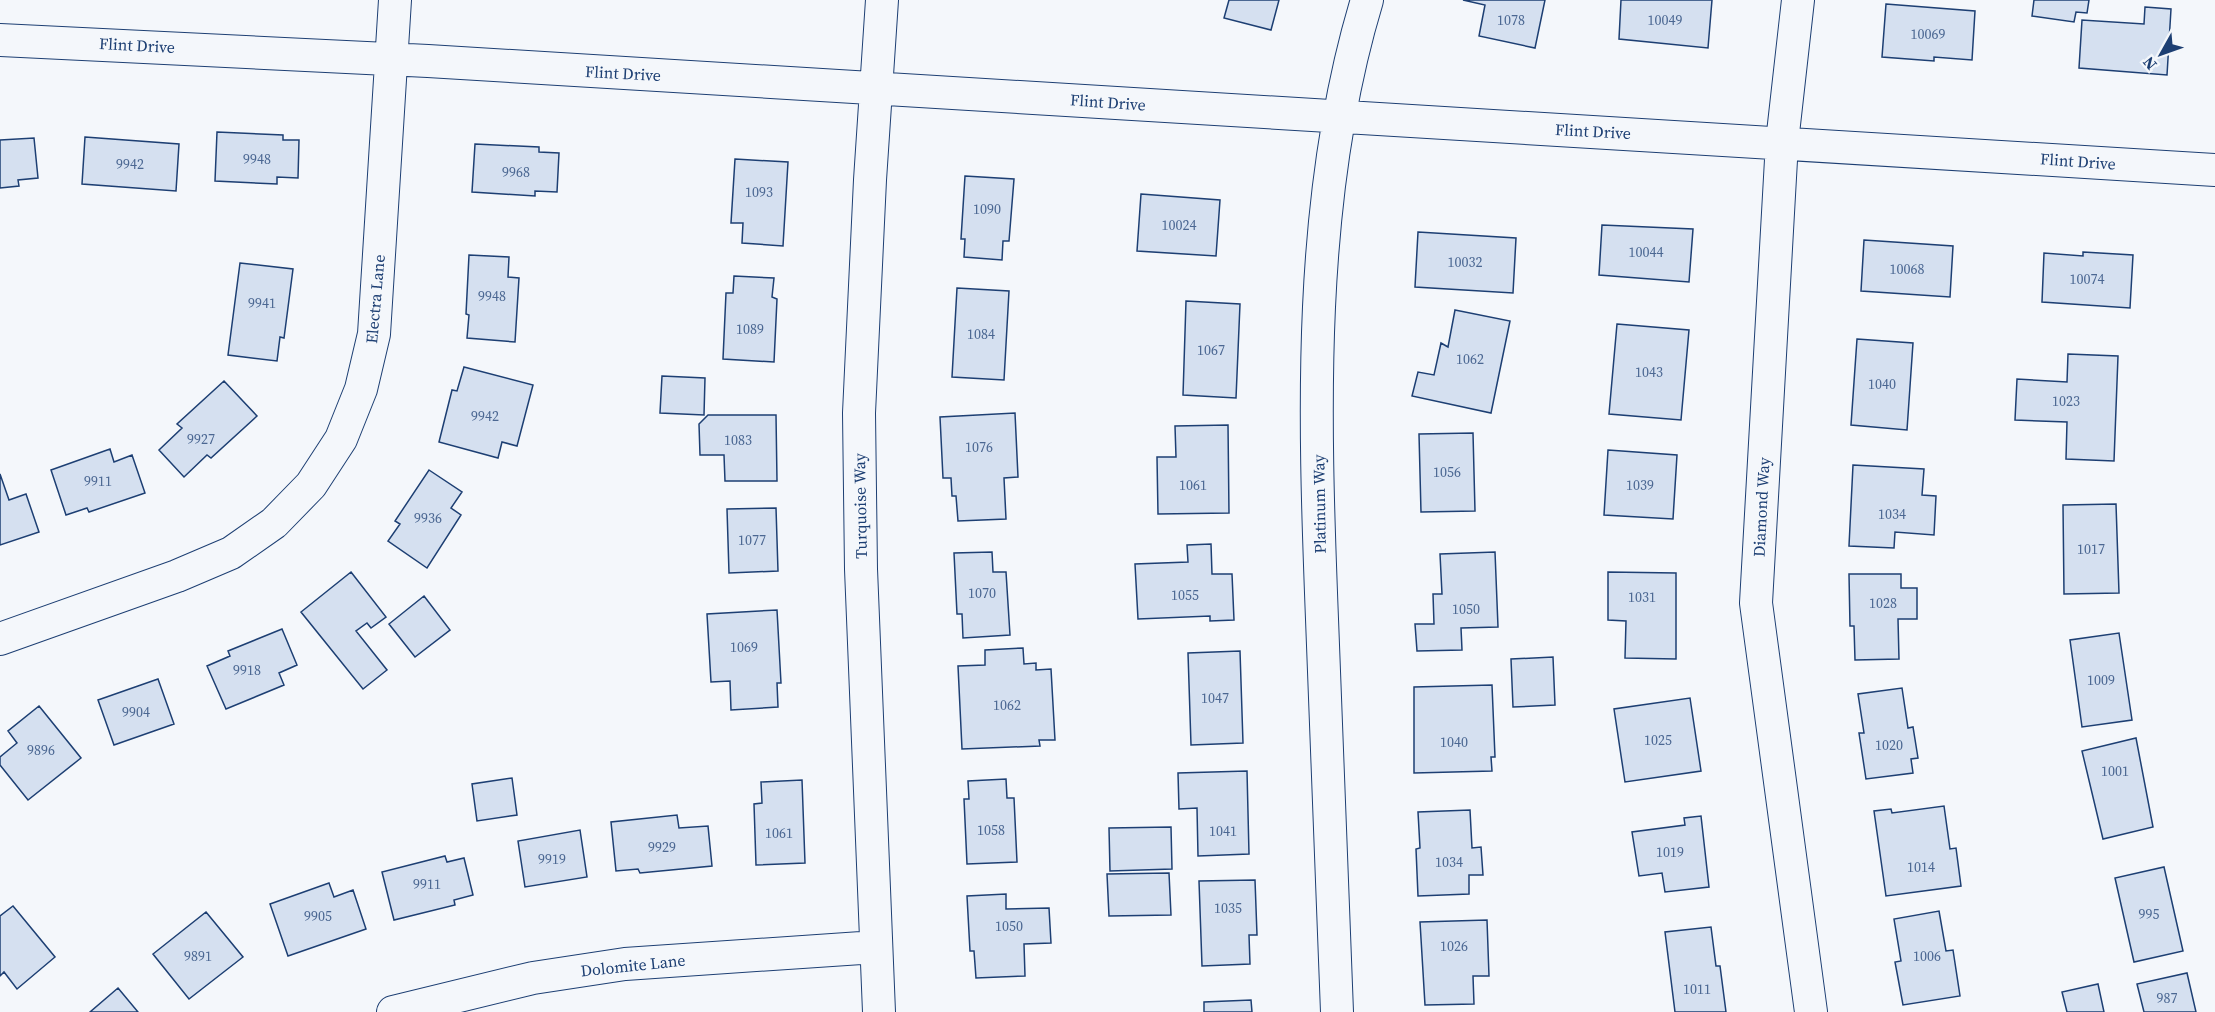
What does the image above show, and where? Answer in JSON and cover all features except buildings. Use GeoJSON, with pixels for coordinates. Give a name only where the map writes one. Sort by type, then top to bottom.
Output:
{"type":"FeatureCollection","features":[{"type":"Feature","properties":{"kind":"street","name":"Electra Lane"},"geometry":{"type":"LineString","coordinates":[[0,639],[177,576],[231,553],[274,523],[311,485],[341,439],[361,389],[374,334],[395,0]]}},
{"type":"Feature","properties":{"kind":"street","name":"Turquoise Way"},"geometry":{"type":"LineString","coordinates":[[879,1012],[861,569],[859,413],[882,0]]}},
{"type":"Feature","properties":{"kind":"street","name":"Platinum Way"},"geometry":{"type":"LineString","coordinates":[[1337,1012],[1318,516],[1317,368],[1326,218],[1351,51],[1367,0]]}},
{"type":"Feature","properties":{"kind":"street","name":"Diamond Way"},"geometry":{"type":"LineString","coordinates":[[1798,0],[1782,142],[1756,603],[1811,1012]]}},
{"type":"Feature","properties":{"kind":"street","name":"Flint Drive"},"geometry":{"type":"LineString","coordinates":[[0,40],[390,59],[2215,170]]}},
{"type":"Feature","properties":{"kind":"street","name":"Dolomite Lane"},"geometry":{"type":"LineString","coordinates":[[393,1012],[533,978],[625,964],[876,947]]}}]}
